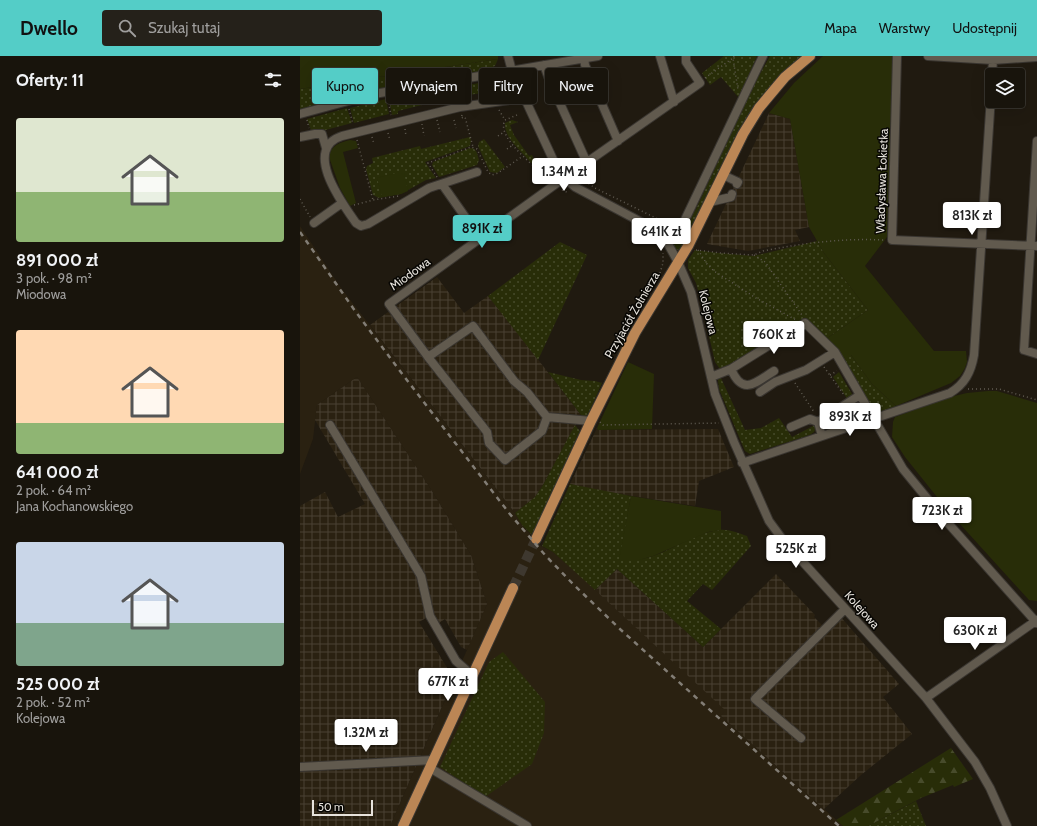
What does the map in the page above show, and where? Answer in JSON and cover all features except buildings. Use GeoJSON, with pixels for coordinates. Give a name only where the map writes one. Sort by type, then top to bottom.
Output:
{"type":"FeatureCollection","features":[{"type":"Feature","properties":{"kind":"main road","name":"Przyjaciół Żołnierza"},"geometry":{"type":"LineString","coordinates":[[536,539],[592,419],[635,333],[698,227],[743,134],[759,108],[785,77],[810,56]]}},
{"type":"Feature","properties":{"kind":"main road"},"geometry":{"type":"LineString","coordinates":[[403,826],[513,588]]}},
{"type":"Feature","properties":{"kind":"street"},"geometry":{"type":"LineString","coordinates":[[508,56],[511,68]]}},
{"type":"Feature","properties":{"kind":"street"},"geometry":{"type":"LineString","coordinates":[[528,68],[598,56]]}},
{"type":"Feature","properties":{"kind":"street"},"geometry":{"type":"LineString","coordinates":[[660,56],[674,102]]}},
{"type":"Feature","properties":{"kind":"street"},"geometry":{"type":"LineString","coordinates":[[686,56],[686,62],[700,83]]}},
{"type":"Feature","properties":{"kind":"street"},"geometry":{"type":"LineString","coordinates":[[527,104],[556,168],[564,178],[574,187],[660,232],[670,234],[682,226],[763,56]]}},
{"type":"Feature","properties":{"kind":"street","name":"Władysława Łokietka"},"geometry":{"type":"LineString","coordinates":[[897,56],[892,240],[1034,246]]}},
{"type":"Feature","properties":{"kind":"street"},"geometry":{"type":"LineString","coordinates":[[928,56],[993,60],[1037,57]]}},
{"type":"Feature","properties":{"kind":"street"},"geometry":{"type":"LineString","coordinates":[[584,58],[585,65],[618,141]]}},
{"type":"Feature","properties":{"kind":"street"},"geometry":{"type":"LineString","coordinates":[[992,68],[993,60]]}},
{"type":"Feature","properties":{"kind":"street"},"geometry":{"type":"LineString","coordinates":[[544,65],[587,162]]}},
{"type":"Feature","properties":{"kind":"street"},"geometry":{"type":"LineString","coordinates":[[303,116],[374,94],[479,76]]}},
{"type":"Feature","properties":{"kind":"street","name":"Miodowa"},"geometry":{"type":"LineString","coordinates":[[428,357],[389,304],[564,178],[700,83]]}},
{"type":"Feature","properties":{"kind":"street"},"geometry":{"type":"LineString","coordinates":[[477,172],[429,188],[368,224],[361,226],[356,223],[335,191],[324,156],[326,148],[331,141],[338,138],[435,113],[479,104]]}},
{"type":"Feature","properties":{"kind":"street"},"geometry":{"type":"LineString","coordinates":[[742,463],[950,393],[965,381],[974,355],[990,108]]}},
{"type":"Feature","properties":{"kind":"street"},"geometry":{"type":"LineString","coordinates":[[300,138],[311,134],[322,134],[326,148]]}},
{"type":"Feature","properties":{"kind":"street"},"geometry":{"type":"LineString","coordinates":[[1037,141],[1034,246],[1024,350],[1037,354]]}},
{"type":"Feature","properties":{"kind":"street"},"geometry":{"type":"LineString","coordinates":[[723,175],[738,182],[737,184]]}},
{"type":"Feature","properties":{"kind":"street"},"geometry":{"type":"LineString","coordinates":[[442,184],[480,238]]}},
{"type":"Feature","properties":{"kind":"street"},"geometry":{"type":"LineString","coordinates":[[710,202],[731,197],[732,194]]}},
{"type":"Feature","properties":{"kind":"street"},"geometry":{"type":"LineString","coordinates":[[313,221],[342,203]]}},
{"type":"Feature","properties":{"kind":"street","name":"Kolejowa"},"geometry":{"type":"LineString","coordinates":[[660,232],[678,262],[691,292],[715,394],[742,463],[773,527],[926,698],[975,762],[990,788],[1007,826]]}},
{"type":"Feature","properties":{"kind":"street"},"geometry":{"type":"LineString","coordinates":[[711,377],[731,369],[804,324],[835,352],[906,473],[1036,622],[926,698]]}},
{"type":"Feature","properties":{"kind":"street"},"geometry":{"type":"LineString","coordinates":[[547,418],[542,431],[505,460],[489,442],[487,432],[428,357],[474,326],[514,381],[526,392],[547,418],[592,419]]}},
{"type":"Feature","properties":{"kind":"street"},"geometry":{"type":"LineString","coordinates":[[760,392],[775,382],[806,370],[821,362],[835,352]]}},
{"type":"Feature","properties":{"kind":"street"},"geometry":{"type":"LineString","coordinates":[[731,369],[737,381],[747,385],[752,384],[774,371]]}},
{"type":"Feature","properties":{"kind":"street"},"geometry":{"type":"LineString","coordinates":[[819,422],[860,396]]}},
{"type":"Feature","properties":{"kind":"street"},"geometry":{"type":"LineString","coordinates":[[791,427],[810,419],[819,422]]}},
{"type":"Feature","properties":{"kind":"street"},"geometry":{"type":"LineString","coordinates":[[819,422],[822,436]]}},
{"type":"Feature","properties":{"kind":"street"},"geometry":{"type":"LineString","coordinates":[[330,425],[421,576],[430,616],[456,661],[473,676]]}},
{"type":"Feature","properties":{"kind":"street"},"geometry":{"type":"LineString","coordinates":[[801,738],[755,699],[845,609]]}},
{"type":"Feature","properties":{"kind":"street"},"geometry":{"type":"LineString","coordinates":[[300,767],[431,764],[527,826]]}},
{"type":"Feature","properties":{"kind":"path"},"geometry":{"type":"LineString","coordinates":[[700,83],[704,78],[733,57],[738,95]]}},
{"type":"Feature","properties":{"kind":"path"},"geometry":{"type":"LineString","coordinates":[[499,106],[505,120],[503,125],[504,132],[513,145],[548,181]]}},
{"type":"Feature","properties":{"kind":"path"},"geometry":{"type":"LineString","coordinates":[[348,107],[351,119]]}},
{"type":"Feature","properties":{"kind":"path"},"geometry":{"type":"LineString","coordinates":[[462,111],[461,118],[465,117],[473,147],[477,148],[488,172],[492,175],[498,173],[523,156]]}},
{"type":"Feature","properties":{"kind":"path"},"geometry":{"type":"LineString","coordinates":[[435,113],[440,132]]}},
{"type":"Feature","properties":{"kind":"path"},"geometry":{"type":"LineString","coordinates":[[505,120],[517,115]]}},
{"type":"Feature","properties":{"kind":"path"},"geometry":{"type":"LineString","coordinates":[[303,116],[310,131]]}},
{"type":"Feature","properties":{"kind":"path"},"geometry":{"type":"LineString","coordinates":[[420,117],[424,136]]}},
{"type":"Feature","properties":{"kind":"path"},"geometry":{"type":"LineString","coordinates":[[454,120],[456,128]]}},
{"type":"Feature","properties":{"kind":"path"},"geometry":{"type":"LineString","coordinates":[[404,125],[406,136]]}},
{"type":"Feature","properties":{"kind":"path"},"geometry":{"type":"LineString","coordinates":[[387,129],[390,140]]}},
{"type":"Feature","properties":{"kind":"path"},"geometry":{"type":"LineString","coordinates":[[498,136],[504,132]]}},
{"type":"Feature","properties":{"kind":"path"},"geometry":{"type":"LineString","coordinates":[[371,133],[374,144]]}},
{"type":"Feature","properties":{"kind":"path"},"geometry":{"type":"LineString","coordinates":[[357,137],[373,200]]}},
{"type":"Feature","properties":{"kind":"path"},"geometry":{"type":"LineString","coordinates":[[507,149],[513,145]]}},
{"type":"Feature","properties":{"kind":"path"},"geometry":{"type":"LineString","coordinates":[[442,184],[428,163],[473,147]]}},
{"type":"Feature","properties":{"kind":"path"},"geometry":{"type":"LineString","coordinates":[[582,179],[672,226]]}},
{"type":"Feature","properties":{"kind":"path"},"geometry":{"type":"LineString","coordinates":[[558,189],[574,196]]}},
{"type":"Feature","properties":{"kind":"path"},"geometry":{"type":"LineString","coordinates":[[300,199],[313,221]]}},
{"type":"Feature","properties":{"kind":"path"},"geometry":{"type":"LineString","coordinates":[[693,249],[728,254],[754,255],[763,251],[826,240],[892,240]]}},
{"type":"Feature","properties":{"kind":"path"},"geometry":{"type":"LineString","coordinates":[[698,250],[706,264],[714,271],[756,298],[804,324],[804,318],[765,262],[754,255]]}},
{"type":"Feature","properties":{"kind":"path"},"geometry":{"type":"LineString","coordinates":[[659,276],[662,266],[663,251]]}},
{"type":"Feature","properties":{"kind":"path"},"geometry":{"type":"LineString","coordinates":[[821,362],[845,397],[846,405]]}},
{"type":"Feature","properties":{"kind":"path"},"geometry":{"type":"LineString","coordinates":[[792,376],[819,422]]}},
{"type":"Feature","properties":{"kind":"path"},"geometry":{"type":"LineString","coordinates":[[950,393],[970,389],[999,389],[1037,400]]}},
{"type":"Feature","properties":{"kind":"path"},"geometry":{"type":"LineString","coordinates":[[592,419],[603,425],[726,423]]}},
{"type":"Feature","properties":{"kind":"shaded area"},"geometry":{"type":"Polygon","coordinates":[[[769,113],[790,119],[809,227],[795,230],[800,241],[748,251],[707,244],[769,113]]]}},
{"type":"Feature","properties":{"kind":"shaded area"},"geometry":{"type":"Polygon","coordinates":[[[300,226],[341,288],[515,513],[522,525],[541,546],[553,552],[577,573],[726,710],[721,716],[843,826],[390,826],[487,604],[471,555],[430,488],[357,377],[317,405],[313,439],[300,474],[300,226]]]}},
{"type":"Feature","properties":{"kind":"shaded area"},"geometry":{"type":"Polygon","coordinates":[[[437,277],[464,313],[488,296],[581,415],[535,497],[515,513],[370,325],[437,277]]]}},
{"type":"Feature","properties":{"kind":"shaded area"},"geometry":{"type":"Polygon","coordinates":[[[357,377],[430,488],[471,555],[487,604],[467,650],[461,647],[445,619],[439,623],[433,614],[419,622],[454,679],[390,826],[300,826],[300,506],[325,492],[338,517],[365,504],[315,420],[317,405],[357,377]]]}},
{"type":"Feature","properties":{"kind":"shaded area"},"geometry":{"type":"Polygon","coordinates":[[[597,428],[598,430],[718,429],[734,467],[699,481],[695,506],[589,489],[570,484],[597,428]]]}},
{"type":"Feature","properties":{"kind":"shaded area"},"geometry":{"type":"Polygon","coordinates":[[[617,569],[703,647],[776,574],[815,615],[814,617],[825,628],[839,615],[899,684],[883,697],[912,734],[861,775],[824,809],[721,716],[725,710],[595,590],[617,569]]]}},
{"type":"Feature","properties":{"kind":"green space"},"geometry":{"type":"Polygon","coordinates":[[[300,56],[498,56],[498,59],[439,68],[386,68],[386,76],[378,77],[378,68],[312,68],[312,87],[300,89],[300,56]]]}},
{"type":"Feature","properties":{"kind":"green space"},"geometry":{"type":"Polygon","coordinates":[[[724,56],[757,56],[739,98],[721,77],[710,85],[702,73],[724,56]]]}},
{"type":"Feature","properties":{"kind":"green space"},"geometry":{"type":"Polygon","coordinates":[[[770,56],[801,56],[772,84],[753,109],[739,131],[684,244],[677,250],[673,245],[671,236],[680,233],[683,230],[696,209],[752,88],[770,56]]]}},
{"type":"Feature","properties":{"kind":"green space"},"geometry":{"type":"Polygon","coordinates":[[[823,56],[893,56],[887,237],[865,266],[934,351],[966,351],[967,362],[960,376],[951,383],[896,406],[872,384],[851,355],[841,355],[826,339],[868,310],[824,253],[809,227],[790,119],[769,113],[794,83],[823,56]]]}},
{"type":"Feature","properties":{"kind":"green space"},"geometry":{"type":"Polygon","coordinates":[[[498,59],[492,68],[479,68],[479,71],[471,73],[471,68],[439,68],[498,59]]]}},
{"type":"Feature","properties":{"kind":"green space"},"geometry":{"type":"Polygon","coordinates":[[[386,76],[386,88],[378,89],[378,77],[386,76]]]}},
{"type":"Feature","properties":{"kind":"green space"},"geometry":{"type":"Polygon","coordinates":[[[479,83],[479,93],[471,95],[471,84],[479,83]]]}},
{"type":"Feature","properties":{"kind":"green space"},"geometry":{"type":"Polygon","coordinates":[[[312,87],[312,104],[319,104],[300,109],[300,89],[312,87]]]}},
{"type":"Feature","properties":{"kind":"green space"},"geometry":{"type":"Polygon","coordinates":[[[386,99],[389,114],[354,123],[350,108],[366,104],[378,104],[378,101],[386,99]]]}},
{"type":"Feature","properties":{"kind":"green space"},"geometry":{"type":"Polygon","coordinates":[[[390,104],[426,104],[398,111],[398,114],[392,115],[390,104]]]}},
{"type":"Feature","properties":{"kind":"green space"},"geometry":{"type":"Polygon","coordinates":[[[347,108],[352,123],[318,132],[317,129],[311,130],[307,119],[347,108]]]}},
{"type":"Feature","properties":{"kind":"green space"},"geometry":{"type":"Polygon","coordinates":[[[512,120],[518,122],[510,125],[514,135],[529,156],[532,155],[536,164],[531,163],[510,140],[505,129],[505,123],[512,120]]]}},
{"type":"Feature","properties":{"kind":"green space"},"geometry":{"type":"Polygon","coordinates":[[[470,137],[470,146],[425,162],[436,178],[426,180],[401,194],[379,198],[373,195],[366,169],[367,166],[373,163],[372,158],[420,146],[421,149],[470,137]]]}},
{"type":"Feature","properties":{"kind":"green space"},"geometry":{"type":"Polygon","coordinates":[[[484,139],[505,167],[497,173],[490,172],[478,146],[479,142],[484,139]]]}},
{"type":"Feature","properties":{"kind":"green space"},"geometry":{"type":"Polygon","coordinates":[[[350,140],[356,141],[358,148],[343,152],[356,203],[350,206],[340,188],[329,157],[334,147],[350,140]]]}},
{"type":"Feature","properties":{"kind":"green space"},"geometry":{"type":"Polygon","coordinates":[[[470,148],[474,149],[476,152],[479,160],[477,165],[439,177],[432,165],[433,162],[470,148]]]}},
{"type":"Feature","properties":{"kind":"green space"},"geometry":{"type":"Polygon","coordinates":[[[396,173],[404,173],[408,191],[401,194],[382,197],[377,178],[396,173]]]}},
{"type":"Feature","properties":{"kind":"green space"},"geometry":{"type":"Polygon","coordinates":[[[817,241],[824,253],[868,310],[826,339],[808,321],[794,327],[723,369],[720,369],[715,362],[696,283],[688,268],[688,260],[695,250],[753,256],[817,241]]]}},
{"type":"Feature","properties":{"kind":"green space"},"geometry":{"type":"Polygon","coordinates":[[[560,242],[587,255],[538,360],[488,296],[560,242]]]}},
{"type":"Feature","properties":{"kind":"green space"},"geometry":{"type":"Polygon","coordinates":[[[841,355],[851,355],[872,384],[896,406],[881,411],[872,409],[841,355]]]}},
{"type":"Feature","properties":{"kind":"green space"},"geometry":{"type":"Polygon","coordinates":[[[628,362],[654,374],[652,429],[598,430],[597,428],[628,362]]]}},
{"type":"Feature","properties":{"kind":"green space"},"geometry":{"type":"Polygon","coordinates":[[[548,372],[581,380],[602,383],[585,421],[577,421],[581,415],[548,372]]]}},
{"type":"Feature","properties":{"kind":"green space"},"geometry":{"type":"Polygon","coordinates":[[[839,372],[852,394],[852,397],[847,401],[833,377],[839,372]]]}},
{"type":"Feature","properties":{"kind":"green space"},"geometry":{"type":"Polygon","coordinates":[[[720,376],[745,430],[761,428],[779,418],[792,437],[815,425],[816,428],[814,432],[810,435],[750,454],[745,451],[719,389],[718,380],[720,376]]]}},
{"type":"Feature","properties":{"kind":"green space"},"geometry":{"type":"Polygon","coordinates":[[[997,391],[1037,403],[1037,601],[1029,600],[949,512],[905,457],[892,437],[893,422],[895,417],[950,397],[967,393],[997,391]]]}},
{"type":"Feature","properties":{"kind":"green space"},"geometry":{"type":"Polygon","coordinates":[[[860,402],[862,411],[860,417],[856,421],[835,428],[825,429],[823,427],[824,422],[853,404],[860,402]]]}},
{"type":"Feature","properties":{"kind":"green space"},"geometry":{"type":"Polygon","coordinates":[[[575,425],[580,431],[532,535],[522,525],[515,513],[535,497],[575,425]]]}},
{"type":"Feature","properties":{"kind":"green space"},"geometry":{"type":"Polygon","coordinates":[[[570,484],[631,496],[620,560],[636,560],[649,557],[711,531],[726,530],[747,536],[751,546],[712,590],[703,584],[687,601],[721,629],[703,647],[617,569],[595,590],[553,552],[542,546],[570,484]]]}},
{"type":"Feature","properties":{"kind":"green space"},"geometry":{"type":"Polygon","coordinates":[[[631,496],[721,511],[721,530],[708,532],[653,556],[639,560],[619,560],[631,496]]]}},
{"type":"Feature","properties":{"kind":"green space"},"geometry":{"type":"Polygon","coordinates":[[[503,652],[545,702],[544,733],[532,764],[485,797],[440,767],[489,662],[503,652]]]}},
{"type":"Feature","properties":{"kind":"green space"},"geometry":{"type":"Polygon","coordinates":[[[951,748],[973,779],[954,787],[953,785],[921,798],[868,826],[843,826],[836,820],[951,748]]]}},
{"type":"Feature","properties":{"kind":"green space"},"geometry":{"type":"Polygon","coordinates":[[[916,801],[926,826],[868,826],[916,801]]]}},
{"type":"Feature","properties":{"kind":"tunnel"},"geometry":{"type":"LineString","coordinates":[[513,588],[536,539]]}},
{"type":"Feature","properties":{"kind":"railway"},"geometry":{"type":"LineString","coordinates":[[300,232],[353,308],[400,371],[509,513],[545,555],[621,630],[839,826]]}}]}
